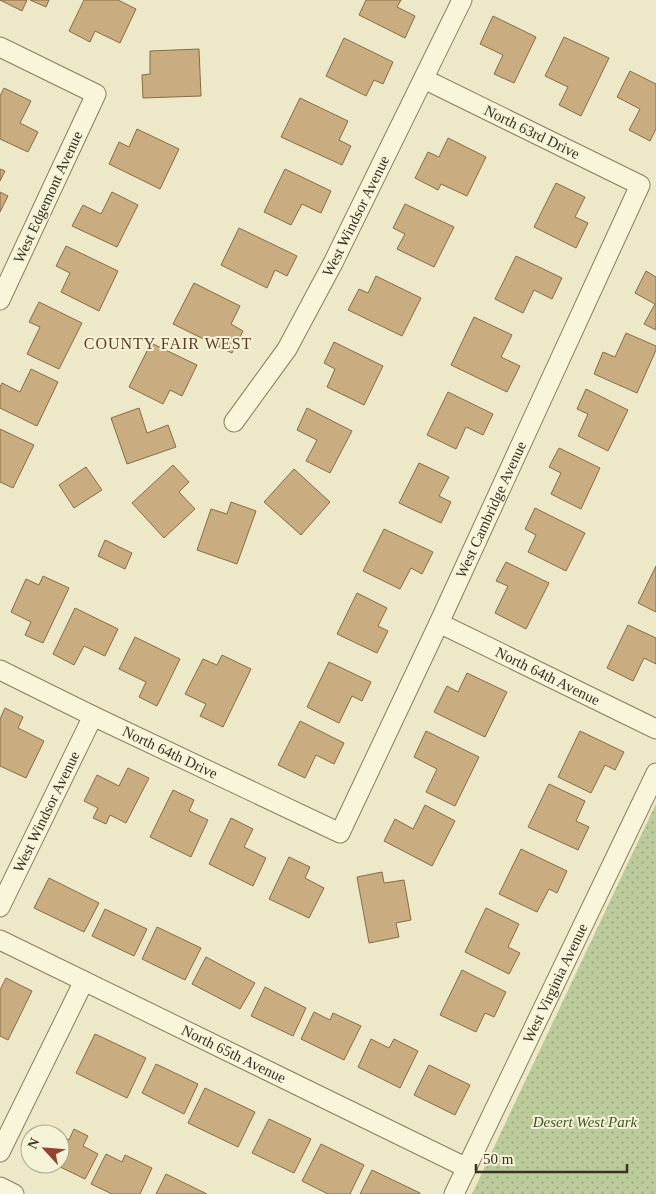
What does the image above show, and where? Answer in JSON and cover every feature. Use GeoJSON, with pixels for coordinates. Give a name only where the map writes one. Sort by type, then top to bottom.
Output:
{"type":"FeatureCollection","features":[{"type":"Feature","properties":{"kind":"street","name":"West Windsor Avenue"},"geometry":{"type":"LineString","coordinates":[[234,422],[287,349],[333,263],[462,0]]}},
{"type":"Feature","properties":{"kind":"street","name":"West Edgemont Avenue"},"geometry":{"type":"LineString","coordinates":[[0,47],[96,94],[0,300]]}},
{"type":"Feature","properties":{"kind":"street","name":"North 63rd Drive"},"geometry":{"type":"LineString","coordinates":[[424,79],[640,185]]}},
{"type":"Feature","properties":{"kind":"street","name":"West Cambridge Avenue"},"geometry":{"type":"LineString","coordinates":[[340,833],[439,623],[640,185]]}},
{"type":"Feature","properties":{"kind":"street","name":"North 64th Avenue"},"geometry":{"type":"LineString","coordinates":[[439,623],[656,729]]}},
{"type":"Feature","properties":{"kind":"street","name":"North 64th Drive"},"geometry":{"type":"LineString","coordinates":[[0,670],[340,833]]}},
{"type":"Feature","properties":{"kind":"street","name":"West Windsor Avenue"},"geometry":{"type":"LineString","coordinates":[[0,907],[93,716]]}},
{"type":"Feature","properties":{"kind":"street","name":"West Virginia Avenue"},"geometry":{"type":"LineString","coordinates":[[454,1194],[656,773]]}},
{"type":"Feature","properties":{"kind":"street","name":"North 65th Avenue"},"geometry":{"type":"LineString","coordinates":[[0,940],[467,1168]]}},
{"type":"Feature","properties":{"kind":"street"},"geometry":{"type":"LineString","coordinates":[[0,1152],[84,981]]}},
{"type":"Feature","properties":{"kind":"street"},"geometry":{"type":"LineString","coordinates":[[0,1187],[14,1194]]}},
{"type":"Feature","properties":{"kind":"green space","name":"Desert West Park"},"geometry":{"type":"Polygon","coordinates":[[[656,804],[656,1194],[472,1194],[652,812],[656,804]]]}},
{"type":"Feature","properties":{"kind":"building"},"geometry":{"type":"Polygon","coordinates":[[[0,0],[27,0],[22,11],[0,0]]]}},
{"type":"Feature","properties":{"kind":"building"},"geometry":{"type":"Polygon","coordinates":[[[30,0],[49,0],[46,7],[30,0]]]}},
{"type":"Feature","properties":{"kind":"building"},"geometry":{"type":"Polygon","coordinates":[[[84,0],[118,0],[136,9],[120,43],[95,31],[90,42],[69,31],[84,0]]]}},
{"type":"Feature","properties":{"kind":"building"},"geometry":{"type":"Polygon","coordinates":[[[366,0],[401,0],[397,7],[415,16],[405,38],[359,15],[366,0]]]}},
{"type":"Feature","properties":{"kind":"building"},"geometry":{"type":"Polygon","coordinates":[[[493,16],[536,37],[514,83],[494,74],[503,55],[480,44],[493,16]]]}},
{"type":"Feature","properties":{"kind":"building"},"geometry":{"type":"Polygon","coordinates":[[[564,37],[609,58],[581,116],[559,105],[568,87],[545,76],[564,37]]]}},
{"type":"Feature","properties":{"kind":"building"},"geometry":{"type":"Polygon","coordinates":[[[344,38],[393,62],[383,84],[374,80],[366,96],[326,76],[344,38]]]}},
{"type":"Feature","properties":{"kind":"building"},"geometry":{"type":"Polygon","coordinates":[[[199,49],[201,96],[143,98],[142,75],[150,74],[150,51],[199,49]]]}},
{"type":"Feature","properties":{"kind":"building"},"geometry":{"type":"Polygon","coordinates":[[[630,71],[656,84],[656,129],[650,141],[629,130],[640,109],[617,97],[630,71]]]}},
{"type":"Feature","properties":{"kind":"building"},"geometry":{"type":"Polygon","coordinates":[[[4,88],[31,101],[20,123],[38,132],[28,152],[0,139],[0,96],[4,88]]]}},
{"type":"Feature","properties":{"kind":"building"},"geometry":{"type":"Polygon","coordinates":[[[300,98],[348,121],[339,140],[351,146],[342,165],[281,137],[300,98]]]}},
{"type":"Feature","properties":{"kind":"building"},"geometry":{"type":"Polygon","coordinates":[[[137,129],[179,149],[160,189],[109,164],[119,142],[129,147],[137,129]]]}},
{"type":"Feature","properties":{"kind":"building"},"geometry":{"type":"Polygon","coordinates":[[[448,138],[486,157],[467,196],[441,184],[438,190],[415,178],[428,152],[439,157],[448,138]]]}},
{"type":"Feature","properties":{"kind":"building"},"geometry":{"type":"Polygon","coordinates":[[[0,169],[5,171],[0,181],[0,169]]]}},
{"type":"Feature","properties":{"kind":"building"},"geometry":{"type":"Polygon","coordinates":[[[285,169],[331,191],[321,213],[302,204],[291,225],[264,212],[285,169]]]}},
{"type":"Feature","properties":{"kind":"building"},"geometry":{"type":"Polygon","coordinates":[[[556,183],[585,197],[575,217],[588,223],[576,248],[534,227],[556,183]]]}},
{"type":"Feature","properties":{"kind":"building"},"geometry":{"type":"Polygon","coordinates":[[[0,192],[8,196],[0,212],[0,192]]]}},
{"type":"Feature","properties":{"kind":"building"},"geometry":{"type":"Polygon","coordinates":[[[112,192],[138,205],[117,247],[72,226],[83,205],[101,214],[112,192]]]}},
{"type":"Feature","properties":{"kind":"building"},"geometry":{"type":"Polygon","coordinates":[[[405,204],[454,227],[434,267],[397,249],[405,234],[393,228],[405,204]]]}},
{"type":"Feature","properties":{"kind":"building"},"geometry":{"type":"Polygon","coordinates":[[[239,228],[297,256],[287,276],[275,270],[267,288],[221,265],[239,228]]]}},
{"type":"Feature","properties":{"kind":"building"},"geometry":{"type":"Polygon","coordinates":[[[66,246],[118,271],[99,311],[61,292],[70,273],[56,266],[66,246]]]}},
{"type":"Feature","properties":{"kind":"building"},"geometry":{"type":"Polygon","coordinates":[[[516,256],[562,278],[552,299],[534,290],[523,313],[495,299],[516,256]]]}},
{"type":"Feature","properties":{"kind":"building"},"geometry":{"type":"Polygon","coordinates":[[[646,271],[656,277],[656,330],[644,324],[655,304],[635,293],[646,271]]]}},
{"type":"Feature","properties":{"kind":"building"},"geometry":{"type":"Polygon","coordinates":[[[376,276],[421,298],[402,336],[348,310],[359,289],[368,293],[376,276]]]}},
{"type":"Feature","properties":{"kind":"building"},"geometry":{"type":"Polygon","coordinates":[[[194,283],[240,306],[231,324],[243,331],[232,353],[173,324],[194,283]]]}},
{"type":"Feature","properties":{"kind":"building"},"geometry":{"type":"Polygon","coordinates":[[[39,302],[82,323],[59,369],[27,354],[40,327],[29,322],[39,302]]]}},
{"type":"Feature","properties":{"kind":"building"},"geometry":{"type":"Polygon","coordinates":[[[474,317],[512,335],[501,357],[520,366],[507,392],[451,365],[474,317]]]}},
{"type":"Feature","properties":{"kind":"building"},"geometry":{"type":"Polygon","coordinates":[[[626,333],[656,346],[637,393],[594,374],[603,352],[615,357],[626,333]]]}},
{"type":"Feature","properties":{"kind":"building"},"geometry":{"type":"Polygon","coordinates":[[[334,342],[383,366],[364,405],[327,387],[335,369],[324,363],[334,342]]]}},
{"type":"Feature","properties":{"kind":"building"},"geometry":{"type":"Polygon","coordinates":[[[151,343],[197,365],[182,396],[170,390],[163,404],[129,387],[151,343]]]}},
{"type":"Feature","properties":{"kind":"building"},"geometry":{"type":"Polygon","coordinates":[[[31,369],[58,382],[37,426],[0,408],[0,387],[2,383],[20,392],[31,369]]]}},
{"type":"Feature","properties":{"kind":"building"},"geometry":{"type":"Polygon","coordinates":[[[586,389],[628,410],[608,451],[578,436],[588,414],[577,409],[586,389]]]}},
{"type":"Feature","properties":{"kind":"building"},"geometry":{"type":"Polygon","coordinates":[[[448,392],[493,414],[483,435],[466,427],[456,449],[427,435],[448,392]]]}},
{"type":"Feature","properties":{"kind":"building"},"geometry":{"type":"Polygon","coordinates":[[[139,408],[147,433],[168,425],[176,447],[127,464],[111,418],[139,408]]]}},
{"type":"Feature","properties":{"kind":"building"},"geometry":{"type":"Polygon","coordinates":[[[307,408],[352,431],[330,473],[306,461],[317,440],[297,430],[307,408]]]}},
{"type":"Feature","properties":{"kind":"building"},"geometry":{"type":"Polygon","coordinates":[[[0,429],[34,445],[13,488],[0,482],[0,429]]]}},
{"type":"Feature","properties":{"kind":"building"},"geometry":{"type":"Polygon","coordinates":[[[559,448],[600,468],[581,509],[551,494],[561,473],[549,467],[559,448]]]}},
{"type":"Feature","properties":{"kind":"building"},"geometry":{"type":"Polygon","coordinates":[[[419,463],[449,477],[439,496],[451,502],[441,523],[399,503],[419,463]]]}},
{"type":"Feature","properties":{"kind":"building"},"geometry":{"type":"Polygon","coordinates":[[[173,465],[189,482],[179,492],[195,509],[164,538],[132,503],[173,465]]]}},
{"type":"Feature","properties":{"kind":"building"},"geometry":{"type":"Polygon","coordinates":[[[86,467],[102,490],[74,508],[59,485],[86,467]]]}},
{"type":"Feature","properties":{"kind":"building"},"geometry":{"type":"Polygon","coordinates":[[[294,469],[330,502],[301,535],[264,502],[294,469]]]}},
{"type":"Feature","properties":{"kind":"building"},"geometry":{"type":"Polygon","coordinates":[[[231,502],[256,511],[237,564],[197,550],[211,509],[227,514],[231,502]]]}},
{"type":"Feature","properties":{"kind":"building"},"geometry":{"type":"Polygon","coordinates":[[[535,508],[585,533],[566,571],[528,552],[536,535],[525,529],[535,508]]]}},
{"type":"Feature","properties":{"kind":"building"},"geometry":{"type":"Polygon","coordinates":[[[384,529],[433,552],[422,574],[411,568],[400,589],[363,571],[384,529]]]}},
{"type":"Feature","properties":{"kind":"building"},"geometry":{"type":"Polygon","coordinates":[[[105,540],[132,553],[125,569],[98,556],[105,540]]]}},
{"type":"Feature","properties":{"kind":"building"},"geometry":{"type":"Polygon","coordinates":[[[506,562],[549,583],[526,629],[495,613],[508,586],[496,581],[506,562]]]}},
{"type":"Feature","properties":{"kind":"building"},"geometry":{"type":"Polygon","coordinates":[[[656,566],[656,612],[638,603],[656,566]]]}},
{"type":"Feature","properties":{"kind":"building"},"geometry":{"type":"Polygon","coordinates":[[[43,576],[69,588],[43,643],[25,635],[31,622],[11,612],[26,579],[39,585],[43,576]]]}},
{"type":"Feature","properties":{"kind":"building"},"geometry":{"type":"Polygon","coordinates":[[[357,593],[387,608],[378,626],[388,631],[377,653],[337,634],[357,593]]]}},
{"type":"Feature","properties":{"kind":"building"},"geometry":{"type":"Polygon","coordinates":[[[75,608],[118,629],[105,656],[84,646],[74,665],[53,654],[75,608]]]}},
{"type":"Feature","properties":{"kind":"building"},"geometry":{"type":"Polygon","coordinates":[[[628,625],[656,638],[656,664],[644,658],[633,681],[607,668],[628,625]]]}},
{"type":"Feature","properties":{"kind":"building"},"geometry":{"type":"Polygon","coordinates":[[[135,637],[180,659],[157,706],[139,697],[146,682],[119,669],[135,637]]]}},
{"type":"Feature","properties":{"kind":"building"},"geometry":{"type":"Polygon","coordinates":[[[222,655],[251,669],[223,727],[200,716],[206,704],[185,694],[203,659],[217,665],[222,655]]]}},
{"type":"Feature","properties":{"kind":"building"},"geometry":{"type":"Polygon","coordinates":[[[329,662],[371,682],[362,701],[352,696],[339,723],[307,707],[329,662]]]}},
{"type":"Feature","properties":{"kind":"building"},"geometry":{"type":"Polygon","coordinates":[[[467,673],[507,692],[485,737],[434,712],[447,686],[458,692],[467,673]]]}},
{"type":"Feature","properties":{"kind":"building"},"geometry":{"type":"Polygon","coordinates":[[[5,708],[23,717],[18,728],[44,741],[26,778],[0,766],[0,719],[5,708]]]}},
{"type":"Feature","properties":{"kind":"building"},"geometry":{"type":"Polygon","coordinates":[[[300,721],[344,743],[334,764],[316,755],[305,778],[278,765],[300,721]]]}},
{"type":"Feature","properties":{"kind":"building"},"geometry":{"type":"Polygon","coordinates":[[[426,731],[479,757],[455,806],[426,792],[437,769],[414,757],[426,731]]]}},
{"type":"Feature","properties":{"kind":"building"},"geometry":{"type":"Polygon","coordinates":[[[580,731],[624,752],[615,770],[605,765],[591,793],[558,777],[580,731]]]}},
{"type":"Feature","properties":{"kind":"building"},"geometry":{"type":"Polygon","coordinates":[[[128,768],[149,778],[126,823],[110,815],[106,824],[93,818],[98,808],[84,801],[97,775],[119,786],[128,768]]]}},
{"type":"Feature","properties":{"kind":"building"},"geometry":{"type":"Polygon","coordinates":[[[549,784],[585,801],[576,821],[589,827],[578,850],[528,827],[549,784]]]}},
{"type":"Feature","properties":{"kind":"building"},"geometry":{"type":"Polygon","coordinates":[[[173,790],[194,800],[189,811],[208,820],[191,857],[150,837],[173,790]]]}},
{"type":"Feature","properties":{"kind":"building"},"geometry":{"type":"Polygon","coordinates":[[[425,805],[455,821],[432,866],[384,841],[395,819],[413,829],[425,805]]]}},
{"type":"Feature","properties":{"kind":"building"},"geometry":{"type":"Polygon","coordinates":[[[231,818],[253,829],[244,847],[266,858],[253,886],[209,864],[231,818]]]}},
{"type":"Feature","properties":{"kind":"building"},"geometry":{"type":"Polygon","coordinates":[[[521,849],[567,871],[557,893],[549,889],[537,912],[499,894],[521,849]]]}},
{"type":"Feature","properties":{"kind":"building"},"geometry":{"type":"Polygon","coordinates":[[[289,857],[310,867],[305,878],[324,888],[309,918],[269,899],[289,857]]]}},
{"type":"Feature","properties":{"kind":"building"},"geometry":{"type":"Polygon","coordinates":[[[382,872],[384,883],[404,880],[411,920],[396,923],[399,937],[369,943],[357,877],[382,872]]]}},
{"type":"Feature","properties":{"kind":"building"},"geometry":{"type":"Polygon","coordinates":[[[49,878],[99,903],[84,932],[34,908],[49,878]]]}},
{"type":"Feature","properties":{"kind":"building"},"geometry":{"type":"Polygon","coordinates":[[[486,908],[519,924],[508,947],[520,953],[509,974],[465,952],[486,908]]]}},
{"type":"Feature","properties":{"kind":"building"},"geometry":{"type":"Polygon","coordinates":[[[105,909],[147,929],[134,956],[92,936],[105,909]]]}},
{"type":"Feature","properties":{"kind":"building"},"geometry":{"type":"Polygon","coordinates":[[[157,927],[201,948],[185,980],[142,959],[157,927]]]}},
{"type":"Feature","properties":{"kind":"building"},"geometry":{"type":"Polygon","coordinates":[[[206,957],[255,983],[240,1009],[192,984],[206,957]]]}},
{"type":"Feature","properties":{"kind":"building"},"geometry":{"type":"Polygon","coordinates":[[[462,970],[506,992],[494,1017],[485,1013],[476,1032],[440,1015],[462,970]]]}},
{"type":"Feature","properties":{"kind":"building"},"geometry":{"type":"Polygon","coordinates":[[[6,978],[32,991],[8,1040],[0,1036],[0,990],[6,978]]]}},
{"type":"Feature","properties":{"kind":"building"},"geometry":{"type":"Polygon","coordinates":[[[265,987],[306,1008],[293,1036],[251,1016],[265,987]]]}},
{"type":"Feature","properties":{"kind":"building"},"geometry":{"type":"Polygon","coordinates":[[[314,1012],[330,1020],[333,1013],[361,1026],[344,1060],[301,1039],[314,1012]]]}},
{"type":"Feature","properties":{"kind":"building"},"geometry":{"type":"Polygon","coordinates":[[[95,1034],[146,1058],[127,1098],[76,1073],[95,1034]]]}},
{"type":"Feature","properties":{"kind":"building"},"geometry":{"type":"Polygon","coordinates":[[[371,1039],[389,1048],[394,1039],[418,1051],[400,1088],[358,1067],[371,1039]]]}},
{"type":"Feature","properties":{"kind":"building"},"geometry":{"type":"Polygon","coordinates":[[[156,1064],[198,1084],[184,1114],[142,1093],[156,1064]]]}},
{"type":"Feature","properties":{"kind":"building"},"geometry":{"type":"Polygon","coordinates":[[[429,1065],[470,1085],[455,1115],[414,1095],[429,1065]]]}},
{"type":"Feature","properties":{"kind":"building"},"geometry":{"type":"Polygon","coordinates":[[[205,1088],[255,1112],[238,1147],[188,1123],[205,1088]]]}},
{"type":"Feature","properties":{"kind":"building"},"geometry":{"type":"Polygon","coordinates":[[[269,1119],[311,1139],[294,1173],[252,1153],[269,1119]]]}},
{"type":"Feature","properties":{"kind":"building"},"geometry":{"type":"Polygon","coordinates":[[[74,1129],[88,1136],[83,1146],[98,1154],[85,1179],[70,1172],[70,1138],[74,1129]]]}},
{"type":"Feature","properties":{"kind":"building"},"geometry":{"type":"Polygon","coordinates":[[[321,1144],[364,1165],[350,1194],[328,1194],[302,1181],[321,1144]]]}},
{"type":"Feature","properties":{"kind":"building"},"geometry":{"type":"Polygon","coordinates":[[[106,1154],[122,1162],[125,1155],[152,1168],[140,1194],[112,1194],[91,1184],[106,1154]]]}},
{"type":"Feature","properties":{"kind":"building"},"geometry":{"type":"Polygon","coordinates":[[[372,1170],[420,1193],[420,1194],[360,1194],[372,1170]]]}},
{"type":"Feature","properties":{"kind":"building"},"geometry":{"type":"Polygon","coordinates":[[[166,1174],[207,1194],[156,1194],[166,1174]]]}},
{"type":"Feature","properties":{"kind":"district","name":"COUNTY FAIR WEST"},"geometry":{"type":"Point","coordinates":[168,343]}}]}
